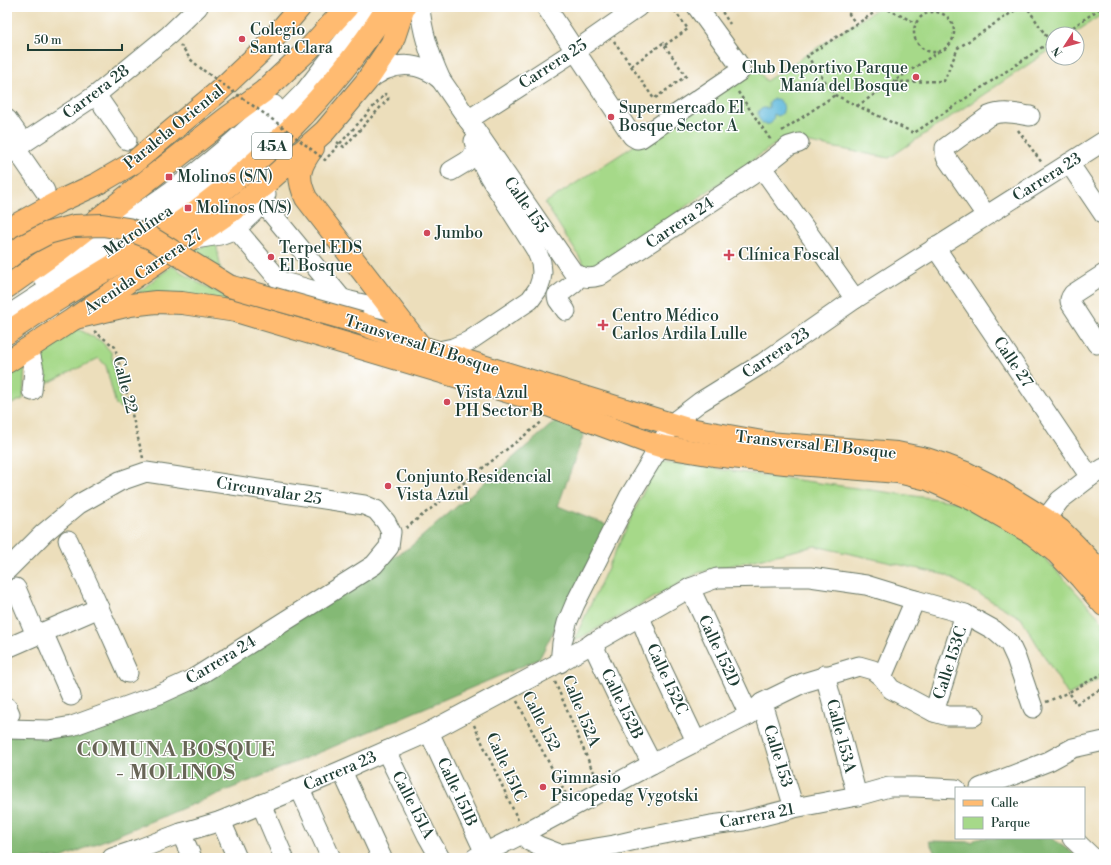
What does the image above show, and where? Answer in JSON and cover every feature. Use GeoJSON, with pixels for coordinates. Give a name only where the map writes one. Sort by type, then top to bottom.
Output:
{"type":"FeatureCollection","features":[{"type":"Feature","properties":{"kind":"main road","name":"Paralela Oriental"},"geometry":{"type":"LineString","coordinates":[[7,230],[30,216],[97,184],[134,163],[218,92],[268,45],[300,7]]}},
{"type":"Feature","properties":{"kind":"main road"},"geometry":{"type":"LineString","coordinates":[[227,118],[283,43],[307,7]]}},
{"type":"Feature","properties":{"kind":"main road"},"geometry":{"type":"LineString","coordinates":[[7,288],[59,250],[227,118],[263,92],[308,50],[347,7]]}},
{"type":"Feature","properties":{"kind":"main road","name":"45A"},"geometry":{"type":"LineString","coordinates":[[7,333],[171,229],[250,167],[321,96],[353,57],[388,7]]}},
{"type":"Feature","properties":{"kind":"main road","name":"Avenida Carrera 27"},"geometry":{"type":"LineString","coordinates":[[7,362],[76,318],[234,210],[263,194],[325,131],[366,82],[392,43],[404,7]]}},
{"type":"Feature","properties":{"kind":"main road"},"geometry":{"type":"LineString","coordinates":[[325,131],[305,158],[300,171],[302,190],[306,198],[393,311],[430,349]]}},
{"type":"Feature","properties":{"kind":"main road","name":"Transversal El Bosque"},"geometry":{"type":"LineString","coordinates":[[7,259],[23,246],[48,233],[74,226],[102,225],[128,228],[151,238],[229,286],[360,323],[430,349],[671,425],[768,443],[897,453],[926,459],[966,473],[990,485],[1039,527],[1056,552],[1104,605]]}},
{"type":"Feature","properties":{"kind":"main road","name":"Transversal El Bosque"},"geometry":{"type":"LineString","coordinates":[[76,318],[130,305],[156,302],[182,303],[236,311],[526,397],[660,446],[742,459],[898,472],[928,479],[1039,527],[1060,530],[1094,565],[1104,578]]}},
{"type":"Feature","properties":{"kind":"street","name":"Carrera 28"},"geometry":{"type":"LineString","coordinates":[[15,149],[96,94],[169,35],[198,7]]}},
{"type":"Feature","properties":{"kind":"street","name":"Metrolínea"},"geometry":{"type":"LineString","coordinates":[[7,304],[74,256],[172,191],[245,132],[291,90],[323,54],[358,7]]}},
{"type":"Feature","properties":{"kind":"street","name":"Metrolínea"},"geometry":{"type":"LineString","coordinates":[[7,316],[206,185],[242,155],[305,91],[370,7]]}},
{"type":"Feature","properties":{"kind":"street"},"geometry":{"type":"LineString","coordinates":[[392,43],[413,7]]}},
{"type":"Feature","properties":{"kind":"street","name":"Calle 155"},"geometry":{"type":"LineString","coordinates":[[420,7],[426,40],[432,60],[441,80],[573,272],[586,277]]}},
{"type":"Feature","properties":{"kind":"street"},"geometry":{"type":"LineString","coordinates":[[546,7],[632,136],[638,138],[641,138],[740,71],[740,66],[697,7]]}},
{"type":"Feature","properties":{"kind":"street","name":"Carrera 25"},"geometry":{"type":"LineString","coordinates":[[468,120],[575,51],[638,7]]}},
{"type":"Feature","properties":{"kind":"street","name":"Calle 155"},"geometry":{"type":"LineString","coordinates":[[366,82],[374,75],[387,68],[401,65],[415,66],[429,71],[441,80]]}},
{"type":"Feature","properties":{"kind":"street"},"geometry":{"type":"LineString","coordinates":[[96,94],[127,140]]}},
{"type":"Feature","properties":{"kind":"street"},"geometry":{"type":"LineString","coordinates":[[986,215],[946,157],[945,148],[989,116],[1005,112],[1030,116]]}},
{"type":"Feature","properties":{"kind":"street"},"geometry":{"type":"LineString","coordinates":[[7,119],[15,149],[45,191]]}},
{"type":"Feature","properties":{"kind":"street","name":"Calle 155"},"geometry":{"type":"LineString","coordinates":[[430,349],[453,348],[469,342],[530,300],[538,289],[541,280],[541,262],[536,250],[484,167],[476,149],[468,120]]}},
{"type":"Feature","properties":{"kind":"street","name":"Carrera 23"},"geometry":{"type":"LineString","coordinates":[[560,663],[562,643],[567,623],[575,604],[629,497],[671,425],[700,402],[763,363],[855,299],[1104,141]]}},
{"type":"Feature","properties":{"kind":"street","name":"Carrera 24"},"geometry":{"type":"LineString","coordinates":[[566,311],[558,300],[557,296],[574,283],[586,277],[599,276],[605,273],[765,177],[789,146],[798,143]]}},
{"type":"Feature","properties":{"kind":"street"},"geometry":{"type":"LineString","coordinates":[[476,149],[471,158],[454,174],[476,166],[484,167]]}},
{"type":"Feature","properties":{"kind":"street"},"geometry":{"type":"LineString","coordinates":[[1068,164],[1104,215]]}},
{"type":"Feature","properties":{"kind":"street"},"geometry":{"type":"LineString","coordinates":[[765,177],[855,299]]}},
{"type":"Feature","properties":{"kind":"street"},"geometry":{"type":"LineString","coordinates":[[189,240],[220,235],[236,229],[263,194],[342,299]]}},
{"type":"Feature","properties":{"kind":"street"},"geometry":{"type":"LineString","coordinates":[[236,229],[280,281],[342,299],[393,311]]}},
{"type":"Feature","properties":{"kind":"street","name":"Calle 27"},"geometry":{"type":"LineString","coordinates":[[935,247],[1097,472]]}},
{"type":"Feature","properties":{"kind":"street"},"geometry":{"type":"LineString","coordinates":[[1097,344],[1071,304],[1070,297],[1104,274]]}},
{"type":"Feature","properties":{"kind":"street"},"geometry":{"type":"LineString","coordinates":[[29,347],[34,370],[32,391]]}},
{"type":"Feature","properties":{"kind":"street"},"geometry":{"type":"LineString","coordinates":[[7,570],[44,533],[79,504],[120,481],[146,472]]}},
{"type":"Feature","properties":{"kind":"street","name":"Circunvalar 25"},"geometry":{"type":"LineString","coordinates":[[146,472],[364,505],[376,510],[386,522],[391,532],[390,541]]}},
{"type":"Feature","properties":{"kind":"street"},"geometry":{"type":"LineString","coordinates":[[1039,527],[1060,500],[1097,472]]}},
{"type":"Feature","properties":{"kind":"street"},"geometry":{"type":"LineString","coordinates":[[68,540],[128,673]]}},
{"type":"Feature","properties":{"kind":"street","name":"Carrera 24"},"geometry":{"type":"LineString","coordinates":[[8,716],[48,730],[72,726],[160,694],[193,679],[374,565],[389,547],[390,541]]}},
{"type":"Feature","properties":{"kind":"street","name":"Carrera 23"},"geometry":{"type":"LineString","coordinates":[[112,858],[141,854],[181,833],[221,821],[386,752],[429,732],[560,663],[592,643],[690,588],[716,578],[810,577],[866,585],[965,614],[994,630],[1009,643],[1016,658],[1033,708]]}},
{"type":"Feature","properties":{"kind":"street"},"geometry":{"type":"LineString","coordinates":[[16,588],[71,696]]}},
{"type":"Feature","properties":{"kind":"street","name":"Calle 152D"},"geometry":{"type":"LineString","coordinates":[[690,588],[755,709]]}},
{"type":"Feature","properties":{"kind":"street"},"geometry":{"type":"LineString","coordinates":[[882,677],[915,600]]}},
{"type":"Feature","properties":{"kind":"street"},"geometry":{"type":"LineString","coordinates":[[7,648],[99,608]]}},
{"type":"Feature","properties":{"kind":"street","name":"Calle 153C"},"geometry":{"type":"LineString","coordinates":[[934,712],[965,614]]}},
{"type":"Feature","properties":{"kind":"street","name":"Calle 152C"},"geometry":{"type":"LineString","coordinates":[[640,616],[656,657],[696,741]]}},
{"type":"Feature","properties":{"kind":"street","name":"Calle 152B"},"geometry":{"type":"LineString","coordinates":[[592,643],[652,764]]}},
{"type":"Feature","properties":{"kind":"street"},"geometry":{"type":"LineString","coordinates":[[480,855],[605,790],[803,682],[825,675],[859,666],[873,670],[882,677],[891,689],[934,712],[948,716],[974,716]]}},
{"type":"Feature","properties":{"kind":"street","name":"Calle 153A"},"geometry":{"type":"LineString","coordinates":[[825,675],[857,796]]}},
{"type":"Feature","properties":{"kind":"street","name":"Calle 153"},"geometry":{"type":"LineString","coordinates":[[755,709],[794,808]]}},
{"type":"Feature","properties":{"kind":"street","name":"Calle 151B"},"geometry":{"type":"LineString","coordinates":[[429,732],[480,855]]}},
{"type":"Feature","properties":{"kind":"street"},"geometry":{"type":"LineString","coordinates":[[983,787],[1049,761],[1073,748],[1104,741]]}},
{"type":"Feature","properties":{"kind":"street","name":"Calle 151A"},"geometry":{"type":"LineString","coordinates":[[386,752],[440,858]]}},
{"type":"Feature","properties":{"kind":"street"},"geometry":{"type":"LineString","coordinates":[[343,770],[346,780],[382,858]]}},
{"type":"Feature","properties":{"kind":"street"},"geometry":{"type":"LineString","coordinates":[[300,788],[331,858]]}},
{"type":"Feature","properties":{"kind":"street","name":"Carrera 21"},"geometry":{"type":"LineString","coordinates":[[566,856],[644,838],[711,825],[743,821],[794,808],[857,796],[889,788],[955,788]]}},
{"type":"Feature","properties":{"kind":"street"},"geometry":{"type":"LineString","coordinates":[[261,804],[284,858]]}},
{"type":"Feature","properties":{"kind":"street"},"geometry":{"type":"LineString","coordinates":[[221,821],[237,858]]}},
{"type":"Feature","properties":{"kind":"street"},"geometry":{"type":"LineString","coordinates":[[181,833],[192,858]]}},
{"type":"Feature","properties":{"kind":"street"},"geometry":{"type":"LineString","coordinates":[[524,833],[529,841],[538,846],[566,856]]}},
{"type":"Feature","properties":{"kind":"street"},"geometry":{"type":"LineString","coordinates":[[1073,839],[1093,858]]}},
{"type":"Feature","properties":{"kind":"path"},"geometry":{"type":"LineString","coordinates":[[631,66],[663,43],[665,45],[688,29],[672,7]]}},
{"type":"Feature","properties":{"kind":"path"},"geometry":{"type":"LineString","coordinates":[[851,7],[848,14],[856,24]]}},
{"type":"Feature","properties":{"kind":"path"},"geometry":{"type":"LineString","coordinates":[[916,23],[883,7],[807,56],[835,95],[914,133],[1045,46]]}},
{"type":"Feature","properties":{"kind":"path"},"geometry":{"type":"LineString","coordinates":[[895,82],[944,81],[958,48],[1020,7]]}},
{"type":"Feature","properties":{"kind":"path"},"geometry":{"type":"LineString","coordinates":[[1027,7],[1045,31]]}},
{"type":"Feature","properties":{"kind":"path"},"geometry":{"type":"LineString","coordinates":[[1074,26],[1102,7]]}},
{"type":"Feature","properties":{"kind":"path"},"geometry":{"type":"LineString","coordinates":[[857,106],[895,82],[951,44],[954,38],[954,24],[950,18],[944,14],[931,12],[925,14],[916,23],[914,35],[920,47],[932,52],[939,52]]}},
{"type":"Feature","properties":{"kind":"path"},"geometry":{"type":"LineString","coordinates":[[169,35],[185,51],[190,59],[203,70],[280,125],[325,160],[385,94],[389,98],[344,147]]}},
{"type":"Feature","properties":{"kind":"path"},"geometry":{"type":"LineString","coordinates":[[612,38],[654,99],[686,76],[665,45]]}},
{"type":"Feature","properties":{"kind":"path"},"geometry":{"type":"LineString","coordinates":[[777,135],[835,95]]}},
{"type":"Feature","properties":{"kind":"path"},"geometry":{"type":"LineString","coordinates":[[1005,112],[1050,175]]}},
{"type":"Feature","properties":{"kind":"path","name":"Calle 22"},"geometry":{"type":"LineString","coordinates":[[76,318],[115,347],[146,472]]}},
{"type":"Feature","properties":{"kind":"path"},"geometry":{"type":"LineString","coordinates":[[390,541],[558,409]]}},
{"type":"Feature","properties":{"kind":"path","name":"Calle 152A"},"geometry":{"type":"LineString","coordinates":[[560,663],[553,672],[554,679],[591,767],[605,790]]}},
{"type":"Feature","properties":{"kind":"path"},"geometry":{"type":"LineString","coordinates":[[1033,708],[1069,692],[1104,673]]}},
{"type":"Feature","properties":{"kind":"path"},"geometry":{"type":"LineString","coordinates":[[1069,692],[1076,704],[1104,687]]}},
{"type":"Feature","properties":{"kind":"path","name":"Calle 152"},"geometry":{"type":"LineString","coordinates":[[511,689],[573,806]]}},
{"type":"Feature","properties":{"kind":"path","name":"Calle 151C"},"geometry":{"type":"LineString","coordinates":[[467,711],[524,833]]}},
{"type":"Feature","properties":{"kind":"green space"},"geometry":{"type":"Polygon","coordinates":[[[880,7],[1104,7],[1104,13],[1085,26],[1045,26],[1045,53],[889,158],[784,138],[598,268],[585,266],[545,203],[756,67],[766,81],[880,7]]]}},
{"type":"Feature","properties":{"kind":"green space"},"geometry":{"type":"Polygon","coordinates":[[[216,242],[221,270],[189,251],[216,242]]]}},
{"type":"Feature","properties":{"kind":"green space"},"geometry":{"type":"Polygon","coordinates":[[[172,266],[197,282],[223,295],[289,314],[237,304],[128,300],[172,266]]]}},
{"type":"Feature","properties":{"kind":"green space"},"geometry":{"type":"Polygon","coordinates":[[[74,327],[101,341],[111,352],[122,409],[116,405],[106,366],[99,358],[44,385],[38,354],[74,327]]]}},
{"type":"Feature","properties":{"kind":"green space"},"geometry":{"type":"Polygon","coordinates":[[[25,361],[23,399],[7,406],[7,374],[25,361]]]}},
{"type":"Feature","properties":{"kind":"green space"},"geometry":{"type":"Polygon","coordinates":[[[559,418],[587,425],[558,506],[608,526],[539,659],[323,751],[61,858],[7,858],[7,732],[67,733],[287,624],[410,547],[559,418]]]}},
{"type":"Feature","properties":{"kind":"green space"},"geometry":{"type":"Polygon","coordinates":[[[658,461],[966,503],[1027,538],[1104,623],[1104,676],[1068,695],[1021,618],[946,575],[815,546],[698,573],[573,642],[658,461]]]}},
{"type":"Feature","properties":{"kind":"green space"},"geometry":{"type":"Polygon","coordinates":[[[976,839],[1052,839],[1080,858],[937,858],[929,841],[972,842],[976,839]]]}},
{"type":"Feature","properties":{"kind":"water"},"geometry":{"type":"Polygon","coordinates":[[[773,99],[777,99],[784,107],[782,114],[778,116],[774,114],[772,123],[763,124],[758,117],[758,112],[760,109],[769,108],[769,103],[773,99]]]}},
{"type":"Feature","properties":{"kind":"place","name":"Colegio Santa Clara"},"geometry":{"type":"Point","coordinates":[242,39]}},
{"type":"Feature","properties":{"kind":"place","name":"Club Deportivo Parque Manía del Bosque"},"geometry":{"type":"Point","coordinates":[916,77]}},
{"type":"Feature","properties":{"kind":"place","name":"Supermercado El Bosque Sector A"},"geometry":{"type":"Point","coordinates":[611,117]}},
{"type":"Feature","properties":{"kind":"place","name":"Molinos (S/N)"},"geometry":{"type":"Point","coordinates":[169,177]}},
{"type":"Feature","properties":{"kind":"place","name":"Molinos (N/S)"},"geometry":{"type":"Point","coordinates":[188,208]}},
{"type":"Feature","properties":{"kind":"place","name":"Jumbo"},"geometry":{"type":"Point","coordinates":[427,233]}},
{"type":"Feature","properties":{"kind":"place","name":"Clínica Foscal"},"geometry":{"type":"Point","coordinates":[729,255]}},
{"type":"Feature","properties":{"kind":"place","name":"Terpel EDS El Bosque"},"geometry":{"type":"Point","coordinates":[271,257]}},
{"type":"Feature","properties":{"kind":"place","name":"Centro Médico Carlos Ardila Lulle"},"geometry":{"type":"Point","coordinates":[603,325]}},
{"type":"Feature","properties":{"kind":"place","name":"Vista Azul PH Sector B"},"geometry":{"type":"Point","coordinates":[447,402]}},
{"type":"Feature","properties":{"kind":"place","name":"Conjunto Residencial Vista Azul"},"geometry":{"type":"Point","coordinates":[388,486]}},
{"type":"Feature","properties":{"kind":"place","name":"Gimnasio Psicopedag Vygotski"},"geometry":{"type":"Point","coordinates":[543,787]}},
{"type":"Feature","properties":{"kind":"district","name":"COMUNA BOSQUE - MOLINOS"},"geometry":{"type":"Point","coordinates":[176,762]}}]}
